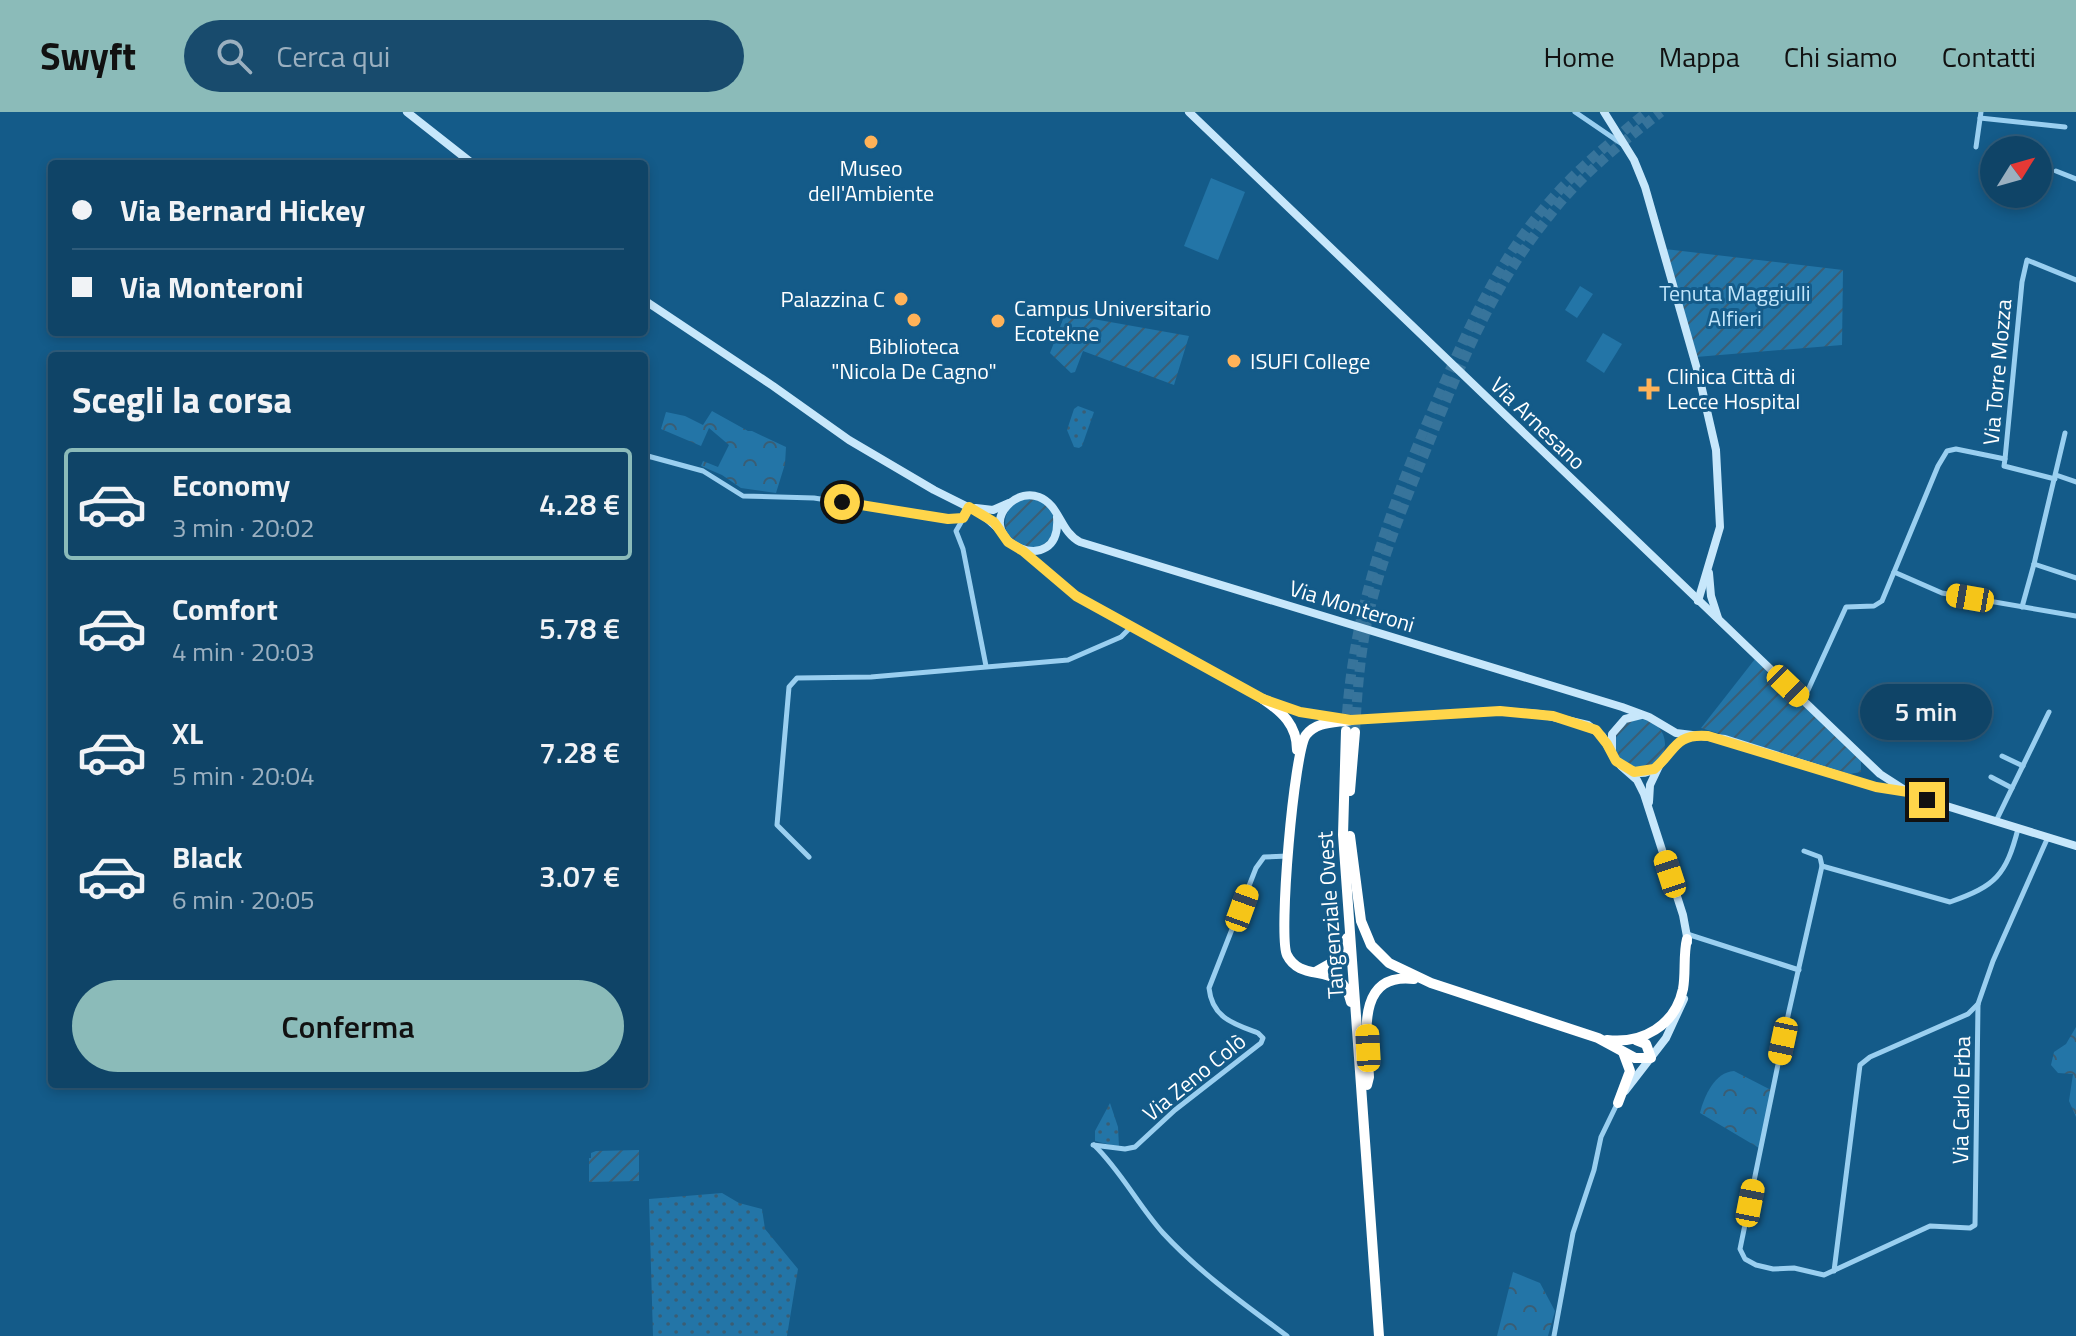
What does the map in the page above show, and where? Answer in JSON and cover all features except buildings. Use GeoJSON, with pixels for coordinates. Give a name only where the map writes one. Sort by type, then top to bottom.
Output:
{"type":"FeatureCollection","features":[{"type":"Feature","properties":{"kind":"highway"},"geometry":{"type":"LineString","coordinates":[[1263,699],[1290,723],[1295,734],[1298,760]]}},
{"type":"Feature","properties":{"kind":"highway"},"geometry":{"type":"LineString","coordinates":[[1351,728],[1315,727],[1302,742],[1283,942],[1287,956],[1299,968],[1340,980],[1349,994],[1357,1073],[1364,1082],[1369,1077],[1366,1019],[1372,998],[1392,980],[1411,979],[1431,983],[1598,1038],[1635,1058],[1651,1058],[1646,1044],[1636,1040],[1598,1038]]}},
{"type":"Feature","properties":{"kind":"highway","name":"Tangenziale Ovest"},"geometry":{"type":"LineString","coordinates":[[1351,728],[1350,836],[1382,1336]]}},
{"type":"Feature","properties":{"kind":"highway","name":"Tangenziale Ovest"},"geometry":{"type":"LineString","coordinates":[[1351,728],[1343,802],[1346,877],[1364,1082]]}},
{"type":"Feature","properties":{"kind":"highway"},"geometry":{"type":"LineString","coordinates":[[1350,836],[1361,921],[1367,937],[1376,952],[1389,963],[1431,983]]}},
{"type":"Feature","properties":{"kind":"highway"},"geometry":{"type":"LineString","coordinates":[[1315,972],[1335,963],[1346,945],[1346,877]]}},
{"type":"Feature","properties":{"kind":"highway"},"geometry":{"type":"LineString","coordinates":[[1636,1040],[1656,1031],[1676,1007],[1683,987],[1687,936]]}},
{"type":"Feature","properties":{"kind":"highway"},"geometry":{"type":"LineString","coordinates":[[1618,1103],[1630,1071],[1628,1060],[1619,1048]]}},
{"type":"Feature","properties":{"kind":"main road"},"geometry":{"type":"LineString","coordinates":[[407,112],[468,160]]}},
{"type":"Feature","properties":{"kind":"main road","name":"Via Arnesano"},"geometry":{"type":"LineString","coordinates":[[1189,112],[1863,759]]}},
{"type":"Feature","properties":{"kind":"main road"},"geometry":{"type":"LineString","coordinates":[[1604,112],[1626,147],[1653,210],[1716,450],[1720,527],[1698,601]]}},
{"type":"Feature","properties":{"kind":"main road"},"geometry":{"type":"LineString","coordinates":[[648,303],[849,440],[994,522],[1008,542],[1076,596],[1263,699],[1351,728],[1525,712],[1588,725],[1602,736],[1621,766],[1641,787],[1687,936],[1689,962],[1682,1006],[1670,1032],[1618,1103]]}},
{"type":"Feature","properties":{"kind":"main road","name":"Via Monteroni"},"geometry":{"type":"LineString","coordinates":[[1013,501],[1026,495],[1043,498],[1069,535],[1080,542],[1645,716],[1676,733],[1725,739],[1869,785],[1908,792],[2076,846]]}},
{"type":"Feature","properties":{"kind":"main road"},"geometry":{"type":"LineString","coordinates":[[970,507],[993,510],[1013,501]]}},
{"type":"Feature","properties":{"kind":"main road"},"geometry":{"type":"LineString","coordinates":[[1004,534],[1002,516],[1013,501]]}},
{"type":"Feature","properties":{"kind":"main road"},"geometry":{"type":"LineString","coordinates":[[1023,551],[1039,550],[1052,541],[1058,525],[1057,517]]}},
{"type":"Feature","properties":{"kind":"main road"},"geometry":{"type":"LineString","coordinates":[[1679,583],[1687,586],[1697,583],[1708,572]]}},
{"type":"Feature","properties":{"kind":"main road"},"geometry":{"type":"LineString","coordinates":[[1708,572],[1713,603],[1722,623]]}},
{"type":"Feature","properties":{"kind":"main road"},"geometry":{"type":"LineString","coordinates":[[1612,754],[1611,740],[1615,728],[1631,716],[1645,716]]}},
{"type":"Feature","properties":{"kind":"main road"},"geometry":{"type":"LineString","coordinates":[[1661,726],[1667,738],[1666,755]]}},
{"type":"Feature","properties":{"kind":"main road"},"geometry":{"type":"LineString","coordinates":[[1651,815],[1650,785],[1660,764],[1678,741],[1700,735]]}},
{"type":"Feature","properties":{"kind":"main road"},"geometry":{"type":"LineString","coordinates":[[1852,778],[1863,773],[1863,759]]}},
{"type":"Feature","properties":{"kind":"main road","name":"Via Monteroni"},"geometry":{"type":"LineString","coordinates":[[1863,759],[1908,792]]}},
{"type":"Feature","properties":{"kind":"main road"},"geometry":{"type":"LineString","coordinates":[[1621,766],[1641,773],[1660,764]]}},
{"type":"Feature","properties":{"kind":"main road"},"geometry":{"type":"LineString","coordinates":[[1869,785],[1876,783],[1880,774]]}},
{"type":"Feature","properties":{"kind":"main road","name":"Via Monteroni"},"geometry":{"type":"LineString","coordinates":[[1852,778],[1880,774]]}},
{"type":"Feature","properties":{"kind":"street"},"geometry":{"type":"LineString","coordinates":[[1575,112],[1626,147]]}},
{"type":"Feature","properties":{"kind":"street"},"geometry":{"type":"LineString","coordinates":[[1976,147],[1981,115],[2065,127]]}},
{"type":"Feature","properties":{"kind":"street"},"geometry":{"type":"LineString","coordinates":[[2056,171],[2076,179]]}},
{"type":"Feature","properties":{"kind":"street","name":"Via Torre Mozza"},"geometry":{"type":"LineString","coordinates":[[1803,701],[1846,607],[1880,604],[1947,451],[1956,449],[2005,459],[2022,282],[2027,260],[2076,280]]}},
{"type":"Feature","properties":{"kind":"street"},"geometry":{"type":"LineString","coordinates":[[2022,607],[2065,433]]}},
{"type":"Feature","properties":{"kind":"street"},"geometry":{"type":"LineString","coordinates":[[648,456],[703,471],[743,496],[814,498],[948,519],[963,518]]}},
{"type":"Feature","properties":{"kind":"street"},"geometry":{"type":"LineString","coordinates":[[2005,459],[2004,466],[2076,482]]}},
{"type":"Feature","properties":{"kind":"street"},"geometry":{"type":"LineString","coordinates":[[970,507],[956,531],[963,549],[986,666]]}},
{"type":"Feature","properties":{"kind":"street"},"geometry":{"type":"LineString","coordinates":[[2034,564],[2076,578]]}},
{"type":"Feature","properties":{"kind":"street"},"geometry":{"type":"LineString","coordinates":[[1894,572],[1942,593],[2076,616]]}},
{"type":"Feature","properties":{"kind":"street"},"geometry":{"type":"LineString","coordinates":[[809,857],[777,825],[789,687],[792,682],[804,676],[871,677],[1075,659],[1125,634],[1131,626]]}},
{"type":"Feature","properties":{"kind":"street"},"geometry":{"type":"LineString","coordinates":[[1995,822],[2049,712]]}},
{"type":"Feature","properties":{"kind":"street"},"geometry":{"type":"LineString","coordinates":[[2002,756],[2023,766]]}},
{"type":"Feature","properties":{"kind":"street"},"geometry":{"type":"LineString","coordinates":[[1991,777],[2012,788]]}},
{"type":"Feature","properties":{"kind":"street"},"geometry":{"type":"LineString","coordinates":[[1822,866],[1950,902],[1986,886],[1999,876],[2008,863],[2018,829]]}},
{"type":"Feature","properties":{"kind":"street","name":"Via Carlo Erba"},"geometry":{"type":"LineString","coordinates":[[1834,1272],[1930,1226],[1970,1228],[1975,1225],[1978,1004],[1993,961],[2048,837]]}},
{"type":"Feature","properties":{"kind":"street"},"geometry":{"type":"LineString","coordinates":[[1804,851],[1820,857],[1822,866],[1740,1249],[1745,1259],[1765,1268],[1794,1268],[1816,1275],[1834,1272],[1860,1065],[1870,1057],[1968,1014],[1978,1004]]}},
{"type":"Feature","properties":{"kind":"street","name":"Via Zeno Colò"},"geometry":{"type":"LineString","coordinates":[[1287,1336],[1226,1292],[1171,1240],[1148,1215],[1117,1170],[1093,1145],[1125,1149],[1135,1147],[1175,1110],[1261,1043],[1263,1038],[1258,1033],[1220,1016],[1209,988],[1260,861],[1270,855],[1289,856]]}},
{"type":"Feature","properties":{"kind":"street"},"geometry":{"type":"LineString","coordinates":[[1687,936],[1799,970]]}},
{"type":"Feature","properties":{"kind":"street"},"geometry":{"type":"LineString","coordinates":[[1554,1336],[1573,1233],[1594,1170],[1601,1137],[1618,1103]]}},
{"type":"Feature","properties":{"kind":"green space"},"geometry":{"type":"Polygon","coordinates":[[[1211,178],[1245,192],[1218,260],[1184,246],[1211,178]]]}},
{"type":"Feature","properties":{"kind":"green space","name":"Tenuta Maggiulli Alfieri"},"geometry":{"type":"Polygon","coordinates":[[[1665,249],[1843,270],[1842,345],[1696,357],[1665,249]]]}},
{"type":"Feature","properties":{"kind":"green space"},"geometry":{"type":"Polygon","coordinates":[[[1580,286],[1593,294],[1577,318],[1565,310],[1580,286]]]}},
{"type":"Feature","properties":{"kind":"green space"},"geometry":{"type":"Polygon","coordinates":[[[1065,314],[1189,336],[1174,385],[1083,351],[1075,372],[1071,373],[1050,353],[1065,314]]]}},
{"type":"Feature","properties":{"kind":"green space"},"geometry":{"type":"Polygon","coordinates":[[[1603,333],[1622,344],[1604,373],[1586,361],[1603,333]]]}},
{"type":"Feature","properties":{"kind":"green space"},"geometry":{"type":"Polygon","coordinates":[[[1078,406],[1094,412],[1079,448],[1074,447],[1067,430],[1078,406]]]}},
{"type":"Feature","properties":{"kind":"green space"},"geometry":{"type":"Polygon","coordinates":[[[712,411],[786,447],[785,464],[776,493],[741,488],[701,466],[703,461],[718,467],[729,445],[709,428],[701,446],[661,429],[666,412],[685,416],[703,425],[712,411]]]}},
{"type":"Feature","properties":{"kind":"green space"},"geometry":{"type":"Polygon","coordinates":[[[1030,498],[1047,506],[1055,523],[1047,540],[1030,548],[1013,540],[1005,523],[1013,506],[1030,498]]]}},
{"type":"Feature","properties":{"kind":"green space"},"geometry":{"type":"Polygon","coordinates":[[[1755,659],[1861,761],[1861,772],[1850,774],[1701,728],[1755,659]]]}},
{"type":"Feature","properties":{"kind":"green space"},"geometry":{"type":"Polygon","coordinates":[[[1640,719],[1658,726],[1665,744],[1658,762],[1640,769],[1622,762],[1615,744],[1622,726],[1640,719]]]}},
{"type":"Feature","properties":{"kind":"green space"},"geometry":{"type":"Polygon","coordinates":[[[2076,1027],[2076,1117],[2069,1101],[2073,1074],[2058,1073],[2051,1065],[2054,1052],[2066,1044],[2076,1027]]]}},
{"type":"Feature","properties":{"kind":"green space"},"geometry":{"type":"Polygon","coordinates":[[[1734,1071],[1771,1090],[1759,1148],[1700,1113],[1704,1099],[1716,1080],[1734,1071]]]}},
{"type":"Feature","properties":{"kind":"green space"},"geometry":{"type":"Polygon","coordinates":[[[1110,1103],[1118,1127],[1119,1147],[1095,1141],[1095,1131],[1110,1103]]]}},
{"type":"Feature","properties":{"kind":"green space"},"geometry":{"type":"Polygon","coordinates":[[[639,1150],[639,1181],[589,1182],[591,1153],[639,1150]]]}},
{"type":"Feature","properties":{"kind":"green space"},"geometry":{"type":"Polygon","coordinates":[[[722,1193],[739,1203],[762,1209],[765,1229],[798,1269],[787,1336],[653,1336],[649,1199],[722,1193]]]}},
{"type":"Feature","properties":{"kind":"green space"},"geometry":{"type":"Polygon","coordinates":[[[1513,1272],[1540,1283],[1555,1311],[1548,1336],[1497,1336],[1513,1272]]]}},
{"type":"Feature","properties":{"kind":"tunnel"},"geometry":{"type":"LineString","coordinates":[[1346,729],[1357,640],[1378,553],[1408,469],[1477,313],[1516,245],[1549,202],[1584,166],[1647,112]]}},
{"type":"Feature","properties":{"kind":"tunnel"},"geometry":{"type":"LineString","coordinates":[[1355,732],[1363,646],[1381,569],[1447,399],[1484,317],[1514,265],[1562,200],[1602,160],[1661,112]]}},
{"type":"Feature","properties":{"kind":"place","name":"Museo dell'Ambiente"},"geometry":{"type":"Point","coordinates":[871,142]}},
{"type":"Feature","properties":{"kind":"place","name":"Palazzina C"},"geometry":{"type":"Point","coordinates":[901,299]}},
{"type":"Feature","properties":{"kind":"place","name":"Biblioteca \"Nicola De Cagno\""},"geometry":{"type":"Point","coordinates":[914,320]}},
{"type":"Feature","properties":{"kind":"place","name":"Campus Universitario Ecotekne"},"geometry":{"type":"Point","coordinates":[998,321]}},
{"type":"Feature","properties":{"kind":"place","name":"ISUFI College"},"geometry":{"type":"Point","coordinates":[1234,361]}},
{"type":"Feature","properties":{"kind":"place","name":"Clinica Città di Lecce Hospital"},"geometry":{"type":"Point","coordinates":[1649,389]}},
{"type":"Feature","properties":{"kind":"route"},"geometry":{"type":"LineString","coordinates":[[842,502],[948,519],[963,518],[969,507],[994,522],[1008,542],[1076,596],[1263,699],[1300,712],[1351,720],[1500,711],[1553,716],[1596,730],[1621,766],[1641,773],[1654,769],[1672,746],[1683,739],[1708,736],[1927,800]]}}]}
